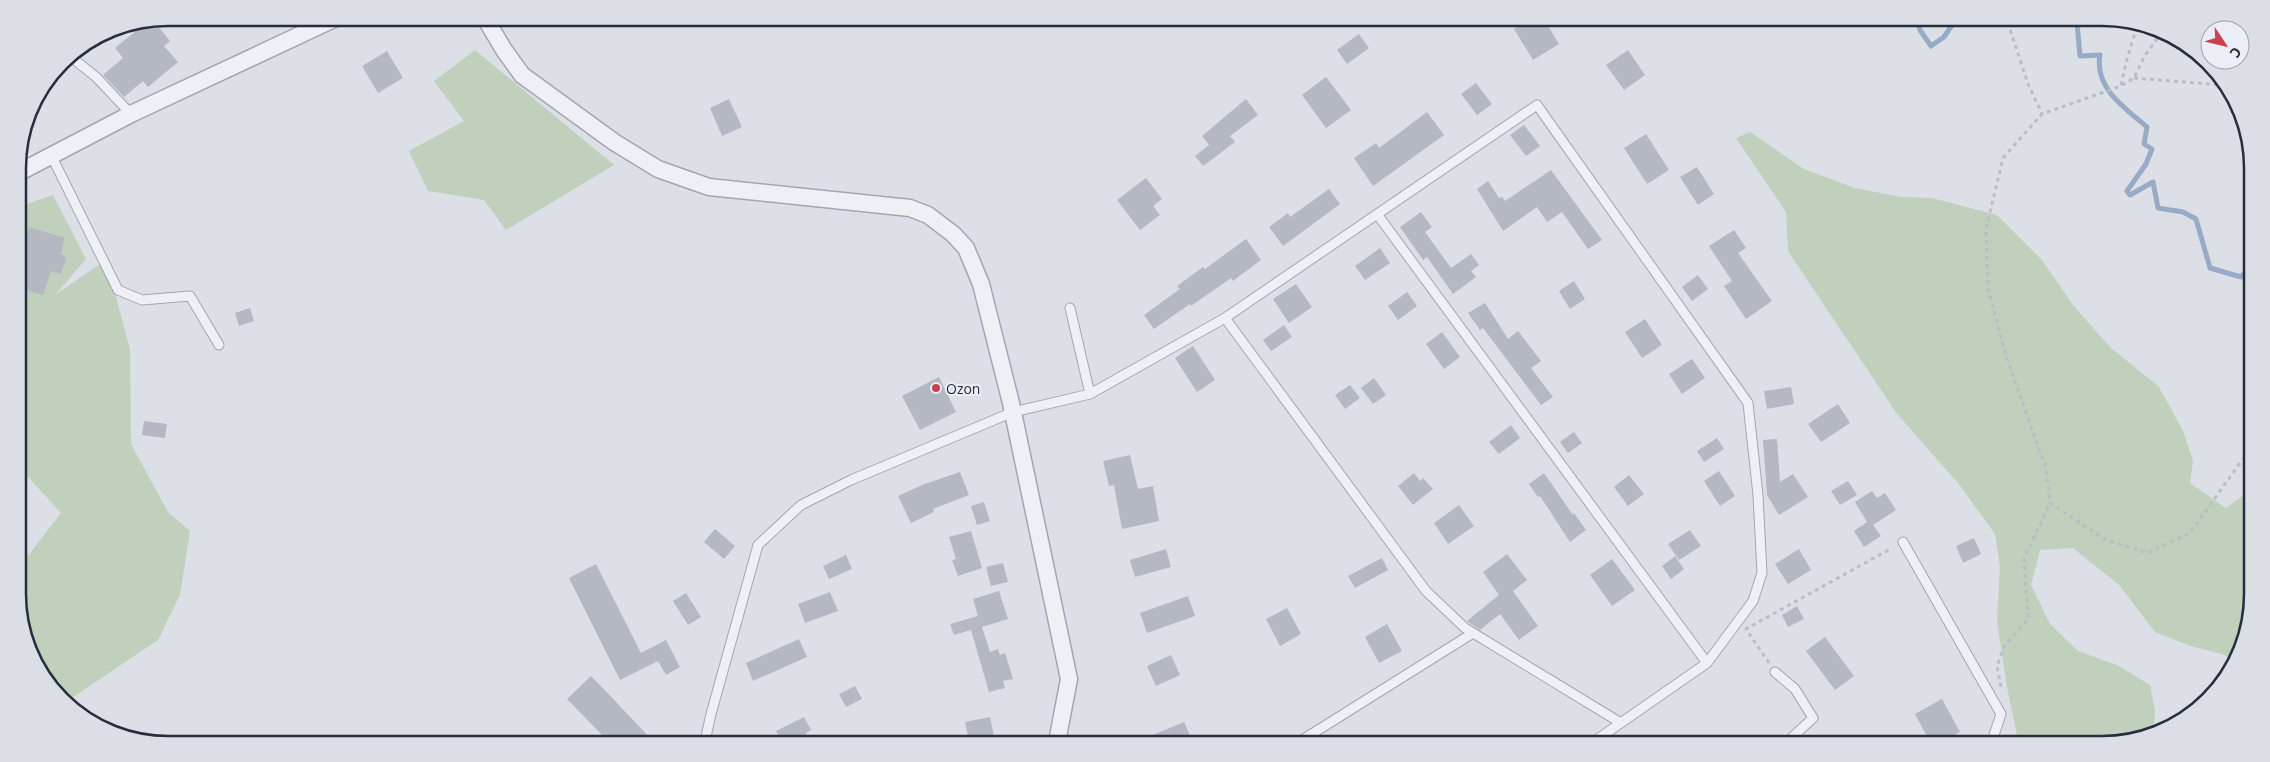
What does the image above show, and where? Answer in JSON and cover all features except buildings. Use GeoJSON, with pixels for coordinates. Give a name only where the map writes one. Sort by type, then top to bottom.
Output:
{"type":"FeatureCollection","features":[{"type":"Feature","properties":{"kind":"street"},"geometry":{"type":"LineString","coordinates":[[27,168],[131,114],[319,26]]}},
{"type":"Feature","properties":{"kind":"street"},"geometry":{"type":"LineString","coordinates":[[490,26],[522,75],[614,142],[658,169],[709,187],[910,208],[928,215],[966,248],[981,284],[1013,412],[1069,679],[1058,736]]}},
{"type":"Feature","properties":{"kind":"lane"},"geometry":{"type":"LineString","coordinates":[[76,61],[96,77],[131,114]]}},
{"type":"Feature","properties":{"kind":"lane"},"geometry":{"type":"LineString","coordinates":[[706,736],[758,545],[802,505],[851,480],[1013,412],[1090,394],[1225,318],[1536,105],[1748,403],[1758,494],[1762,573],[1753,601],[1707,663],[1603,735]]}},
{"type":"Feature","properties":{"kind":"lane"},"geometry":{"type":"LineString","coordinates":[[51,155],[118,290],[142,300],[190,296],[219,345]]}},
{"type":"Feature","properties":{"kind":"lane"},"geometry":{"type":"LineString","coordinates":[[1377,214],[1707,663]]}},
{"type":"Feature","properties":{"kind":"lane"},"geometry":{"type":"LineString","coordinates":[[1070,308],[1090,394]]}},
{"type":"Feature","properties":{"kind":"lane"},"geometry":{"type":"LineString","coordinates":[[1225,318],[1426,591],[1465,628],[1621,723]]}},
{"type":"Feature","properties":{"kind":"lane"},"geometry":{"type":"LineString","coordinates":[[1903,542],[2001,714],[1994,735]]}},
{"type":"Feature","properties":{"kind":"lane"},"geometry":{"type":"LineString","coordinates":[[1310,735],[1473,633]]}},
{"type":"Feature","properties":{"kind":"lane"},"geometry":{"type":"LineString","coordinates":[[1775,672],[1795,688],[1814,718],[1795,735]]}},
{"type":"Feature","properties":{"kind":"path"},"geometry":{"type":"LineString","coordinates":[[2010,26],[2028,84],[2042,114]]}},
{"type":"Feature","properties":{"kind":"path"},"geometry":{"type":"LineString","coordinates":[[2121,86],[2136,30]]}},
{"type":"Feature","properties":{"kind":"path"},"geometry":{"type":"LineString","coordinates":[[2001,714],[2005,706],[1997,666],[2004,647],[2028,620],[2024,558],[2050,502],[2046,468],[2006,356],[1988,288],[1986,229],[2003,158],[2042,114],[2121,86],[2134,78],[2144,57],[2158,38]]}},
{"type":"Feature","properties":{"kind":"path"},"geometry":{"type":"LineString","coordinates":[[2134,78],[2216,84]]}},
{"type":"Feature","properties":{"kind":"path"},"geometry":{"type":"LineString","coordinates":[[2050,502],[2106,540],[2148,553],[2190,533],[2244,458]]}},
{"type":"Feature","properties":{"kind":"path"},"geometry":{"type":"LineString","coordinates":[[1775,672],[1746,630],[1903,542]]}},
{"type":"Feature","properties":{"kind":"green space"},"geometry":{"type":"Polygon","coordinates":[[[475,50],[614,165],[506,230],[484,200],[428,191],[409,151],[464,121],[434,81],[475,50]]]}},
{"type":"Feature","properties":{"kind":"green space"},"geometry":{"type":"Polygon","coordinates":[[[1750,132],[1804,169],[1855,188],[1901,197],[1932,198],[1997,215],[2042,260],[2073,305],[2110,347],[2159,387],[2183,431],[2193,461],[2190,483],[2226,508],[2244,495],[2243,612],[2239,631],[2229,658],[2222,654],[2190,646],[2155,632],[2119,585],[2073,548],[2040,550],[2031,585],[2050,624],[2078,651],[2117,665],[2150,685],[2155,711],[2154,725],[2130,733],[2111,735],[2017,735],[2007,687],[1997,621],[2000,567],[1995,534],[1958,483],[1897,414],[1788,251],[1786,212],[1736,138],[1750,132]]]}},
{"type":"Feature","properties":{"kind":"green space"},"geometry":{"type":"Polygon","coordinates":[[[53,195],[86,259],[55,295],[106,260],[130,349],[131,444],[168,512],[190,531],[180,595],[158,640],[72,698],[50,673],[41,657],[27,612],[26,558],[61,513],[26,475],[27,204],[53,195]]]}},
{"type":"Feature","properties":{"kind":"waterway"},"geometry":{"type":"LineString","coordinates":[[1919,26],[1931,46],[1944,37],[1951,26]]}},
{"type":"Feature","properties":{"kind":"waterway"},"geometry":{"type":"LineString","coordinates":[[2077,26],[2080,56],[2100,55],[2099,67],[2106,87],[2121,105],[2147,127],[2144,144],[2152,149],[2146,164],[2127,191],[2130,195],[2153,182],[2158,208],[2183,212],[2196,219],[2210,268],[2241,277],[2244,274]]}},
{"type":"Feature","properties":{"kind":"place","name":"Ozon"},"geometry":{"type":"Point","coordinates":[936,388]}}]}
